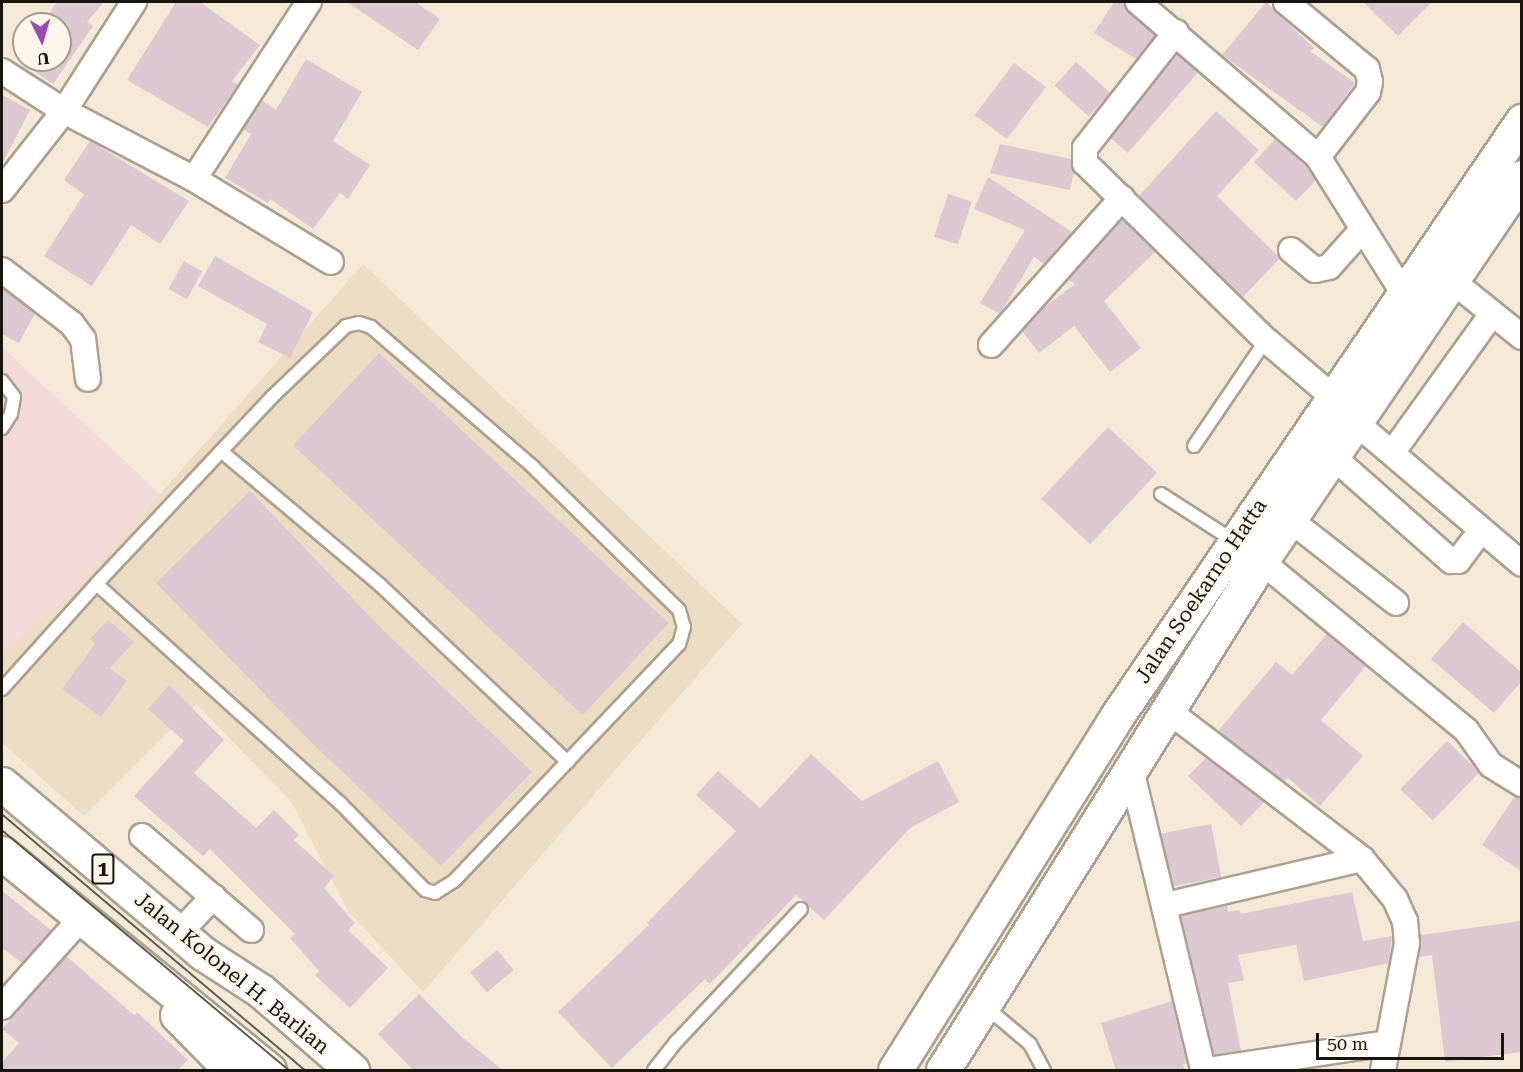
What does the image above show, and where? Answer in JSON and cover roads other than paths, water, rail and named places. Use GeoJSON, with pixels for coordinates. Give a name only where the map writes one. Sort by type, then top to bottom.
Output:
{"type":"FeatureCollection","features":[{"type":"Feature","properties":{"kind":"highway","name":"Jalan Soekarno Hatta"},"geometry":{"type":"LineString","coordinates":[[896,1071],[1117,716],[1402,291],[1521,120]]}},
{"type":"Feature","properties":{"kind":"highway","name":"Jalan Soekarno Hatta"},"geometry":{"type":"LineString","coordinates":[[943,1071],[1166,709],[1261,561],[1521,177]]}},
{"type":"Feature","properties":{"kind":"highway","name":"Jalan Kolonel H. Barlian"},"geometry":{"type":"LineString","coordinates":[[2,784],[179,933],[210,962],[261,991],[352,1071]]}},
{"type":"Feature","properties":{"kind":"highway","name":"1"},"geometry":{"type":"LineString","coordinates":[[2,852],[83,916],[269,1071]]}},
{"type":"Feature","properties":{"kind":"highway","name":"1"},"geometry":{"type":"LineString","coordinates":[[210,962],[321,1071]]}},
{"type":"Feature","properties":{"kind":"highway","name":"1"},"geometry":{"type":"LineString","coordinates":[[170,990],[181,1023],[231,1071]]}},
{"type":"Feature","properties":{"kind":"street"},"geometry":{"type":"LineString","coordinates":[[2,190],[64,111],[134,2]]}},
{"type":"Feature","properties":{"kind":"street"},"geometry":{"type":"LineString","coordinates":[[194,179],[309,2]]}},
{"type":"Feature","properties":{"kind":"street"},"geometry":{"type":"LineString","coordinates":[[1138,2],[1176,32],[1318,157],[1402,291]]}},
{"type":"Feature","properties":{"kind":"street"},"geometry":{"type":"LineString","coordinates":[[1286,2],[1367,69],[1370,82],[1368,92],[1318,157]]}},
{"type":"Feature","properties":{"kind":"street"},"geometry":{"type":"LineString","coordinates":[[1176,32],[1085,148],[1085,163],[1266,340],[1333,397]]}},
{"type":"Feature","properties":{"kind":"street"},"geometry":{"type":"LineString","coordinates":[[2,70],[64,111],[194,179],[331,262]]}},
{"type":"Feature","properties":{"kind":"street"},"geometry":{"type":"LineString","coordinates":[[991,345],[1122,198]]}},
{"type":"Feature","properties":{"kind":"street"},"geometry":{"type":"LineString","coordinates":[[1291,250],[1314,270],[1329,267],[1362,230]]}},
{"type":"Feature","properties":{"kind":"street"},"geometry":{"type":"LineString","coordinates":[[2,270],[72,324],[83,339],[88,379]]}},
{"type":"Feature","properties":{"kind":"street"},"geometry":{"type":"LineString","coordinates":[[1450,279],[1521,337]]}},
{"type":"Feature","properties":{"kind":"street"},"geometry":{"type":"LineString","coordinates":[[1392,453],[1492,314]]}},
{"type":"Feature","properties":{"kind":"street"},"geometry":{"type":"LineString","coordinates":[[1355,422],[1521,564]]}},
{"type":"Feature","properties":{"kind":"street"},"geometry":{"type":"LineString","coordinates":[[1332,456],[1451,561],[1458,561],[1473,541]]}},
{"type":"Feature","properties":{"kind":"street"},"geometry":{"type":"LineString","coordinates":[[1289,519],[1396,603]]}},
{"type":"Feature","properties":{"kind":"street"},"geometry":{"type":"LineString","coordinates":[[1261,561],[1466,730],[1491,765],[1521,784]]}},
{"type":"Feature","properties":{"kind":"street"},"geometry":{"type":"LineString","coordinates":[[1166,709],[1362,859],[1395,899],[1405,921],[1407,943],[1383,1071]]}},
{"type":"Feature","properties":{"kind":"street"},"geometry":{"type":"LineString","coordinates":[[1131,769],[1205,1071],[1387,1043]]}},
{"type":"Feature","properties":{"kind":"street"},"geometry":{"type":"LineString","coordinates":[[142,836],[251,930]]}},
{"type":"Feature","properties":{"kind":"street"},"geometry":{"type":"LineString","coordinates":[[1166,905],[1362,859]]}},
{"type":"Feature","properties":{"kind":"street"},"geometry":{"type":"LineString","coordinates":[[179,933],[213,897]]}},
{"type":"Feature","properties":{"kind":"street"},"geometry":{"type":"LineString","coordinates":[[2,1007],[83,916]]}},
{"type":"Feature","properties":{"kind":"lane"},"geometry":{"type":"LineString","coordinates":[[2,689],[97,584],[221,451],[346,326],[359,323],[371,327],[533,467],[679,610],[684,627],[679,644],[445,890],[425,890],[341,804],[97,584]]}},
{"type":"Feature","properties":{"kind":"lane"},"geometry":{"type":"LineString","coordinates":[[1194,446],[1266,340]]}},
{"type":"Feature","properties":{"kind":"lane"},"geometry":{"type":"LineString","coordinates":[[2,381],[14,397],[11,414],[2,428]]}},
{"type":"Feature","properties":{"kind":"lane"},"geometry":{"type":"LineString","coordinates":[[221,451],[380,585],[568,762]]}},
{"type":"Feature","properties":{"kind":"lane"},"geometry":{"type":"LineString","coordinates":[[1161,494],[1235,541]]}},
{"type":"Feature","properties":{"kind":"lane"},"geometry":{"type":"LineString","coordinates":[[654,1071],[677,1041],[801,909]]}},
{"type":"Feature","properties":{"kind":"lane"},"geometry":{"type":"LineString","coordinates":[[983,1005],[1030,1044],[1044,1071]]}},
{"type":"Feature","properties":{"kind":"tram line"},"geometry":{"type":"LineString","coordinates":[[2,814],[305,1070]]}},
{"type":"Feature","properties":{"kind":"tram line"},"geometry":{"type":"LineString","coordinates":[[2,830],[289,1070]]}}]}
